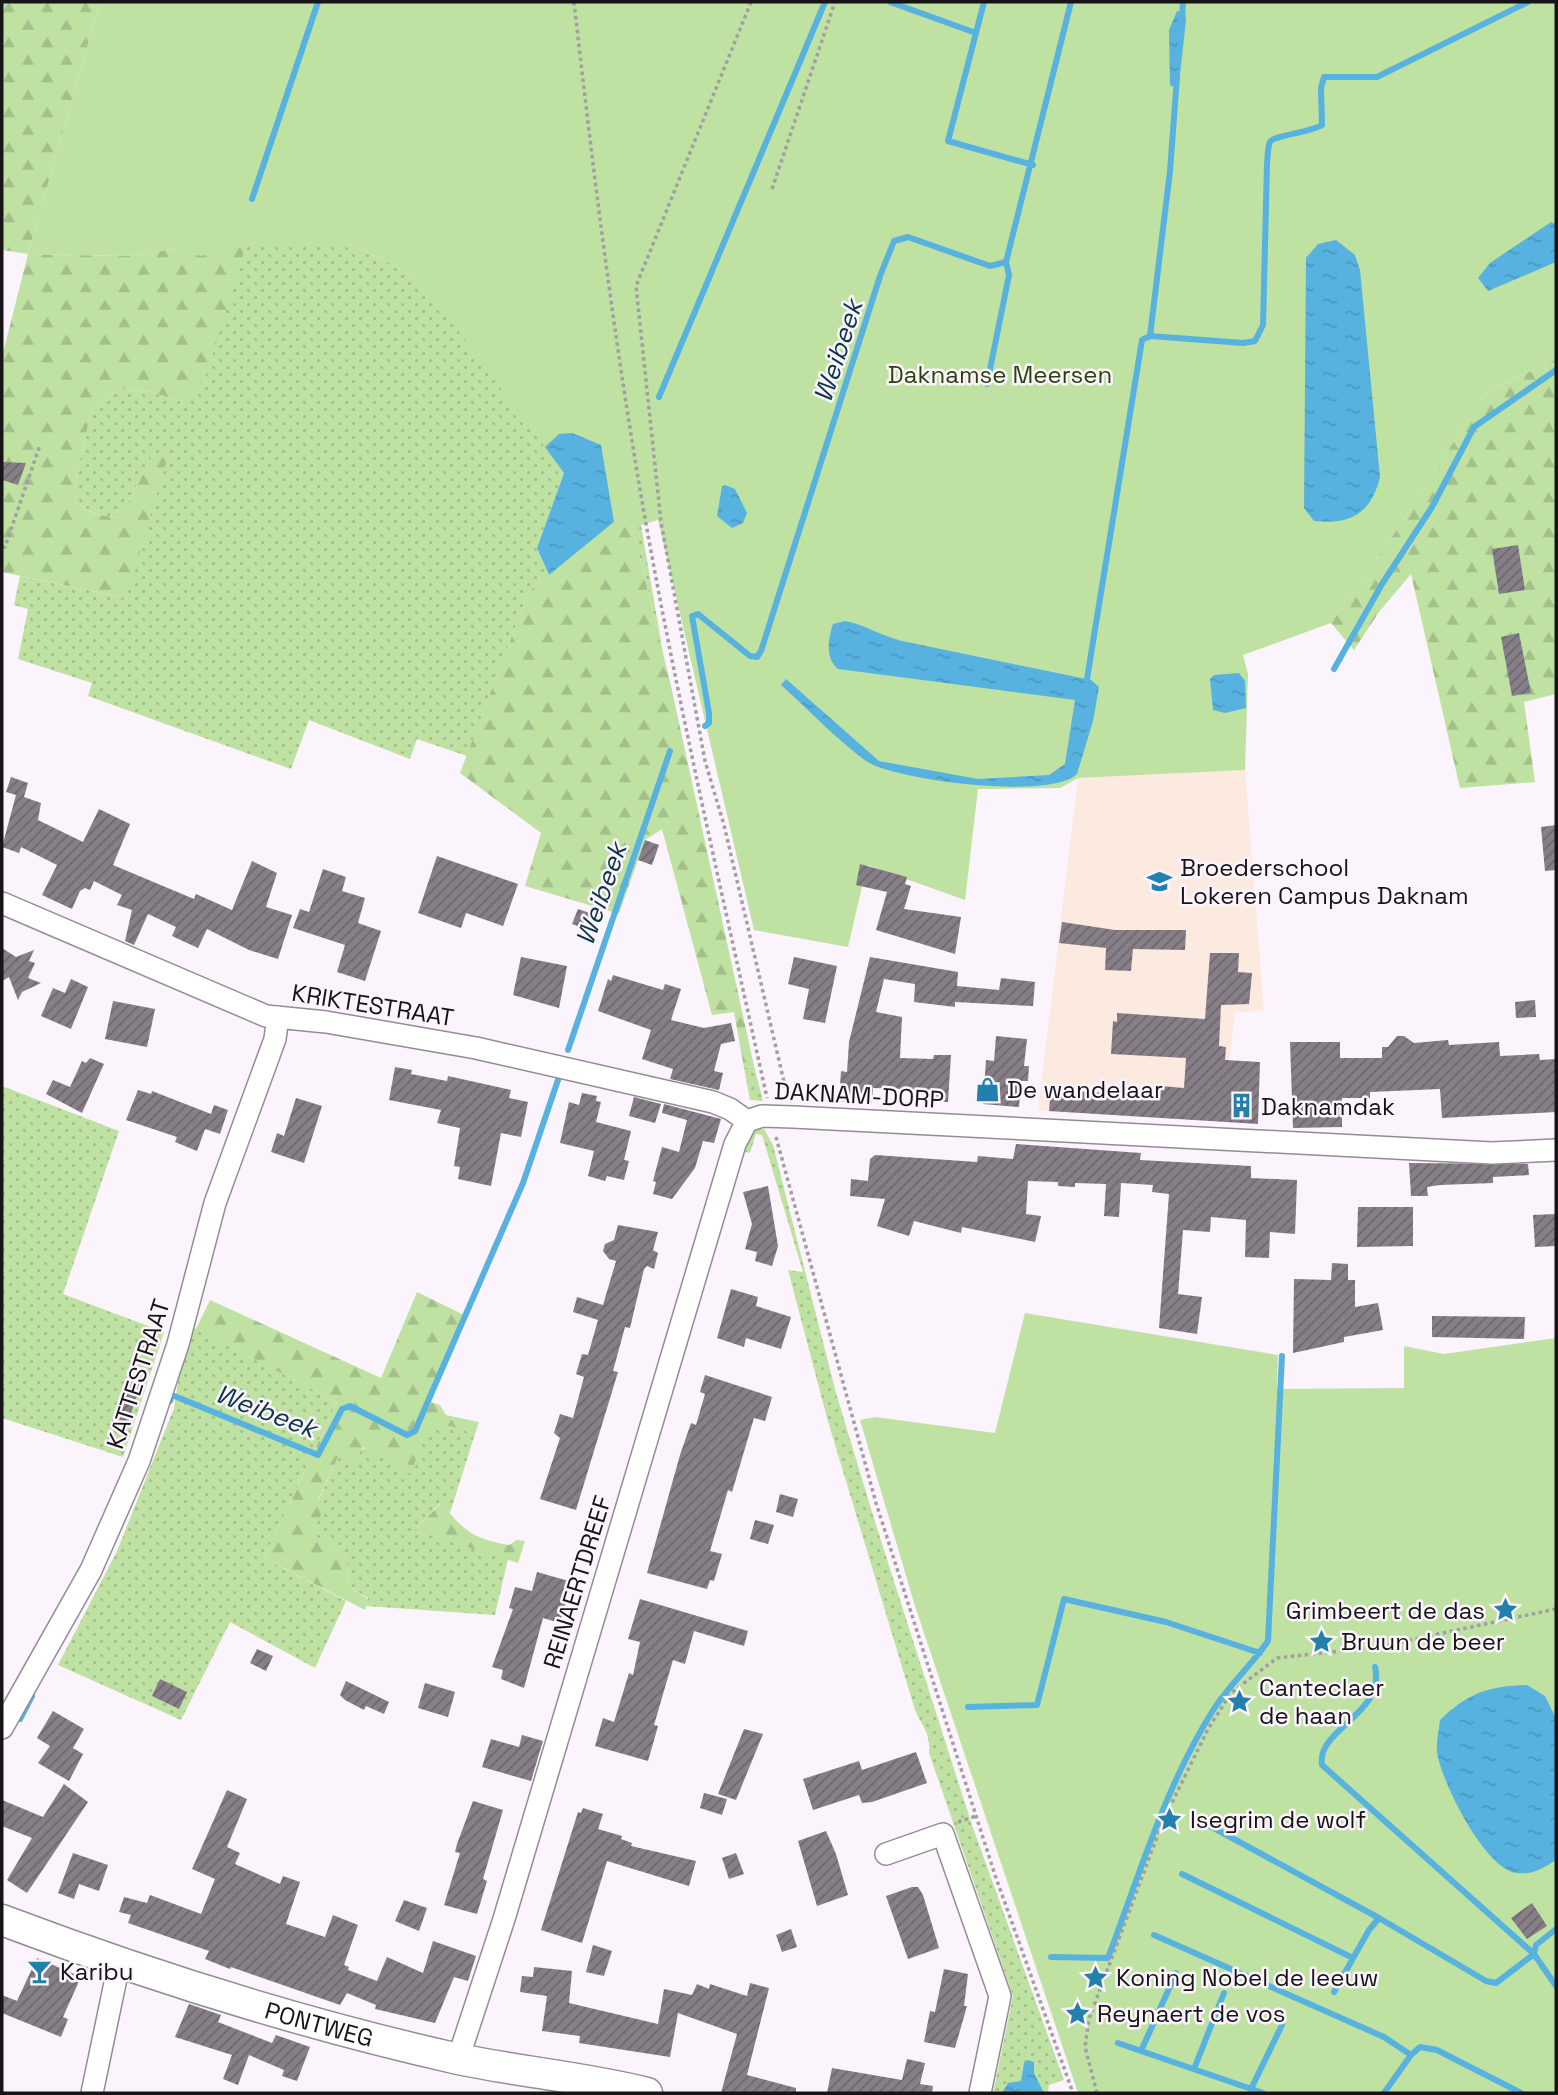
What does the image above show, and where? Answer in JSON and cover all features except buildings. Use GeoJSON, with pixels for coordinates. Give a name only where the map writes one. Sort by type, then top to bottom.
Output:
{"type":"FeatureCollection","features":[{"type":"Feature","properties":{"kind":"street","name":"KRIKTESTRAAT"},"geometry":{"type":"LineString","coordinates":[[2,903],[266,1016],[339,1024],[541,1062],[713,1102],[730,1108],[747,1121]]}},
{"type":"Feature","properties":{"kind":"street","name":"KATTESTRAAT"},"geometry":{"type":"LineString","coordinates":[[2,1728],[91,1570],[139,1461],[178,1344],[215,1203],[275,1039],[278,1017]]}},
{"type":"Feature","properties":{"kind":"street","name":"DAKNAM-DORP"},"geometry":{"type":"LineString","coordinates":[[747,1121],[782,1117],[1492,1153],[1556,1150]]}},
{"type":"Feature","properties":{"kind":"street","name":"REINAERTDREEF"},"geometry":{"type":"LineString","coordinates":[[458,2059],[504,1919],[736,1144],[747,1121]]}},
{"type":"Feature","properties":{"kind":"street"},"geometry":{"type":"LineString","coordinates":[[886,1854],[943,1834],[1000,1996],[981,2093]]}},
{"type":"Feature","properties":{"kind":"street","name":"PONTWEG"},"geometry":{"type":"LineString","coordinates":[[2,1920],[119,1964],[335,2030],[458,2059],[603,2082],[647,2093]]}},
{"type":"Feature","properties":{"kind":"street"},"geometry":{"type":"LineString","coordinates":[[92,2093],[119,1964]]}},
{"type":"Feature","properties":{"kind":"path"},"geometry":{"type":"LineString","coordinates":[[574,2],[589,135],[644,508],[691,748],[876,1503],[995,1875],[1073,2093]]}},
{"type":"Feature","properties":{"kind":"path"},"geometry":{"type":"LineString","coordinates":[[751,2],[636,286],[661,522],[705,761],[724,825],[782,1117]]}},
{"type":"Feature","properties":{"kind":"path"},"geometry":{"type":"LineString","coordinates":[[772,189],[835,2]]}},
{"type":"Feature","properties":{"kind":"path"},"geometry":{"type":"LineString","coordinates":[[2,547],[5,547],[40,445]]}},
{"type":"Feature","properties":{"kind":"path"},"geometry":{"type":"LineString","coordinates":[[1097,2093],[1085,2047],[1089,2019],[1163,1821],[1203,1738],[1231,1693],[1277,1658],[1377,1647],[1556,1609]]}},
{"type":"Feature","properties":{"kind":"shaded area","name":"Broederschool Lokeren Campus Daknam"},"geometry":{"type":"Polygon","coordinates":[[[1245,770],[1264,1011],[1235,1012],[1222,1121],[1038,1111],[1078,778],[1245,770]]]}},
{"type":"Feature","properties":{"kind":"green space"},"geometry":{"type":"Polygon","coordinates":[[[2,2],[100,2],[28,254],[2,250],[2,2]]]}},
{"type":"Feature","properties":{"kind":"green space","name":"Daknamse Meersen"},"geometry":{"type":"Polygon","coordinates":[[[100,2],[1556,2],[1556,359],[1485,393],[1400,525],[1331,623],[1243,655],[1248,674],[1245,770],[1078,778],[1060,788],[978,789],[965,900],[867,865],[848,947],[754,930],[658,520],[638,526],[614,522],[601,445],[559,434],[545,447],[424,285],[388,262],[348,244],[245,247],[200,256],[179,248],[126,256],[28,254],[100,2]]]}},
{"type":"Feature","properties":{"kind":"green space"},"geometry":{"type":"Polygon","coordinates":[[[287,243],[348,244],[388,262],[424,285],[628,450],[663,653],[632,525],[620,452],[564,473],[537,548],[549,575],[529,591],[467,756],[417,739],[410,759],[309,720],[291,769],[88,696],[92,683],[18,659],[28,609],[14,605],[20,576],[126,598],[153,454],[120,518],[96,514],[74,502],[77,472],[92,409],[118,389],[151,392],[183,402],[178,248],[287,243]]]}},
{"type":"Feature","properties":{"kind":"green space"},"geometry":{"type":"Polygon","coordinates":[[[245,247],[207,374],[183,402],[151,392],[118,389],[92,409],[77,472],[74,502],[95,514],[120,518],[153,454],[169,453],[126,598],[2,572],[2,357],[28,254],[126,256],[179,248],[200,256],[245,247]]]}},
{"type":"Feature","properties":{"kind":"green space"},"geometry":{"type":"Polygon","coordinates":[[[1556,359],[1556,694],[1524,702],[1535,782],[1460,788],[1411,574],[1379,612],[1354,650],[1331,623],[1400,525],[1485,393],[1556,359]]]}},
{"type":"Feature","properties":{"kind":"green space"},"geometry":{"type":"Polygon","coordinates":[[[502,386],[620,452],[632,525],[671,686],[754,1066],[744,1068],[734,1012],[712,1015],[662,829],[645,840],[619,914],[525,886],[541,833],[460,773],[529,591],[614,522],[559,434],[545,447],[502,386]]]}},
{"type":"Feature","properties":{"kind":"green space"},"geometry":{"type":"Polygon","coordinates":[[[754,1066],[763,1101],[750,1100],[744,1068],[754,1066]]]}},
{"type":"Feature","properties":{"kind":"green space"},"geometry":{"type":"Polygon","coordinates":[[[2,1086],[119,1131],[63,1294],[164,1332],[123,1457],[2,1418],[2,1086]]]}},
{"type":"Feature","properties":{"kind":"green space"},"geometry":{"type":"Polygon","coordinates":[[[764,1129],[773,1145],[836,1393],[876,1525],[972,1825],[1064,2080],[1049,2085],[1048,2093],[993,2093],[1013,1996],[929,1753],[927,1735],[915,1710],[827,1418],[788,1270],[803,1272],[762,1135],[756,1134],[750,1153],[745,1152],[751,1133],[764,1129]]]}},
{"type":"Feature","properties":{"kind":"green space"},"geometry":{"type":"Polygon","coordinates":[[[417,1292],[464,1315],[428,1401],[440,1405],[446,1415],[479,1422],[475,1434],[450,1426],[424,1434],[411,1474],[363,1447],[354,1462],[339,1455],[318,1500],[325,1506],[312,1534],[345,1555],[350,1588],[368,1599],[365,1610],[264,1558],[337,1402],[196,1329],[210,1300],[381,1378],[417,1292]]]}},
{"type":"Feature","properties":{"kind":"green space"},"geometry":{"type":"Polygon","coordinates":[[[1025,1313],[1278,1355],[1277,1389],[1404,1388],[1404,1346],[1444,1354],[1556,1338],[1556,2093],[1078,2093],[915,1606],[860,1420],[875,1417],[995,1433],[1025,1313]]]}},
{"type":"Feature","properties":{"kind":"green space"},"geometry":{"type":"Polygon","coordinates":[[[187,1324],[337,1402],[264,1558],[346,1601],[315,1668],[230,1622],[181,1720],[58,1665],[117,1551],[174,1408],[187,1324]]]}},
{"type":"Feature","properties":{"kind":"green space"},"geometry":{"type":"Polygon","coordinates":[[[450,1426],[475,1434],[450,1513],[440,1503],[414,1530],[508,1559],[495,1615],[366,1606],[368,1598],[350,1588],[345,1555],[312,1534],[324,1506],[318,1501],[339,1455],[450,1426]]]}},
{"type":"Feature","properties":{"kind":"green space"},"geometry":{"type":"Polygon","coordinates":[[[441,1503],[463,1527],[477,1536],[509,1545],[517,1540],[525,1541],[518,1563],[414,1530],[441,1503]]]}},
{"type":"Feature","properties":{"kind":"water"},"geometry":{"type":"Polygon","coordinates":[[[1177,11],[1185,12],[1186,20],[1179,84],[1174,87],[1170,85],[1169,30],[1177,11]]]}},
{"type":"Feature","properties":{"kind":"water"},"geometry":{"type":"Polygon","coordinates":[[[1551,222],[1556,224],[1556,262],[1488,291],[1478,278],[1490,263],[1551,222]]]}},
{"type":"Feature","properties":{"kind":"water"},"geometry":{"type":"Polygon","coordinates":[[[1336,240],[1355,255],[1360,270],[1380,477],[1365,508],[1348,519],[1327,522],[1314,521],[1304,508],[1306,258],[1318,244],[1336,240]]]}},
{"type":"Feature","properties":{"kind":"water"},"geometry":{"type":"Polygon","coordinates":[[[572,433],[601,445],[614,522],[549,575],[537,548],[564,473],[545,447],[559,434],[572,433]]]}},
{"type":"Feature","properties":{"kind":"water"},"geometry":{"type":"Polygon","coordinates":[[[722,486],[735,489],[747,513],[743,523],[732,528],[717,516],[722,486]]]}},
{"type":"Feature","properties":{"kind":"water"},"geometry":{"type":"Polygon","coordinates":[[[845,621],[902,641],[1091,680],[1099,687],[1093,721],[1077,774],[1062,782],[1038,786],[973,785],[908,775],[866,761],[781,685],[786,679],[879,761],[978,779],[1049,775],[1065,764],[1075,700],[838,669],[829,654],[830,636],[833,624],[845,621]]]}},
{"type":"Feature","properties":{"kind":"water"},"geometry":{"type":"Polygon","coordinates":[[[1239,673],[1245,681],[1246,708],[1225,713],[1213,710],[1210,679],[1214,675],[1239,673]]]}},
{"type":"Feature","properties":{"kind":"water"},"geometry":{"type":"Polygon","coordinates":[[[1527,1685],[1545,1696],[1556,1718],[1556,1860],[1538,1870],[1517,1873],[1505,1868],[1492,1857],[1466,1822],[1447,1783],[1437,1748],[1440,1720],[1460,1703],[1490,1689],[1527,1685]]]}},
{"type":"Feature","properties":{"kind":"water"},"geometry":{"type":"Polygon","coordinates":[[[1028,2060],[1034,2062],[1034,2073],[1044,2093],[1002,2093],[1008,2083],[1021,2081],[1024,2063],[1028,2060]]]}},
{"type":"Feature","properties":{"kind":"waterway"},"geometry":{"type":"LineString","coordinates":[[252,199],[318,2]]}},
{"type":"Feature","properties":{"kind":"waterway"},"geometry":{"type":"LineString","coordinates":[[659,397],[825,2]]}},
{"type":"Feature","properties":{"kind":"waterway"},"geometry":{"type":"LineString","coordinates":[[890,2],[976,33]]}},
{"type":"Feature","properties":{"kind":"waterway"},"geometry":{"type":"LineString","coordinates":[[984,2],[948,141],[1033,165]]}},
{"type":"Feature","properties":{"kind":"waterway","name":"Weibeek"},"geometry":{"type":"LineString","coordinates":[[705,726],[709,723],[709,713],[692,616],[698,614],[750,656],[757,657],[761,651],[880,276],[894,241],[908,237],[990,266],[1006,262],[1071,2]]}},
{"type":"Feature","properties":{"kind":"waterway"},"geometry":{"type":"LineString","coordinates":[[1182,17],[1183,2]]}},
{"type":"Feature","properties":{"kind":"waterway"},"geometry":{"type":"LineString","coordinates":[[1086,685],[1142,340],[1150,336],[1243,343],[1255,341],[1263,325],[1267,164],[1270,142],[1322,125],[1321,88],[1324,77],[1377,77],[1528,2]]}},
{"type":"Feature","properties":{"kind":"waterway"},"geometry":{"type":"LineString","coordinates":[[1150,336],[1170,171],[1177,77]]}},
{"type":"Feature","properties":{"kind":"waterway"},"geometry":{"type":"LineString","coordinates":[[987,384],[1009,275],[1006,262]]}},
{"type":"Feature","properties":{"kind":"waterway"},"geometry":{"type":"LineString","coordinates":[[1334,669],[1382,584],[1432,507],[1474,427],[1556,370]]}},
{"type":"Feature","properties":{"kind":"waterway","name":"Weibeek"},"geometry":{"type":"LineString","coordinates":[[568,1050],[670,751]]}},
{"type":"Feature","properties":{"kind":"waterway","name":"Weibeek"},"geometry":{"type":"LineString","coordinates":[[170,1401],[172,1395],[318,1455],[342,1409],[350,1406],[407,1435],[415,1431],[523,1183],[559,1077]]}},
{"type":"Feature","properties":{"kind":"waterway"},"geometry":{"type":"LineString","coordinates":[[1051,1957],[1108,1958],[1154,1832],[1195,1741],[1218,1703],[1268,1641],[1282,1356]]}},
{"type":"Feature","properties":{"kind":"waterway"},"geometry":{"type":"LineString","coordinates":[[968,1707],[1037,1705],[1064,1599],[1166,1622],[1260,1653]]}},
{"type":"Feature","properties":{"kind":"waterway"},"geometry":{"type":"LineString","coordinates":[[1334,1992],[1369,1930],[1379,1918],[1486,1981],[1496,1983],[1534,1954],[1322,1765],[1323,1752],[1329,1741],[1371,1697],[1376,1683],[1375,1667]]}},
{"type":"Feature","properties":{"kind":"waterway","name":"Weibeek"},"geometry":{"type":"LineString","coordinates":[[20,1719],[32,1696]]}},
{"type":"Feature","properties":{"kind":"waterway"},"geometry":{"type":"LineString","coordinates":[[1199,1820],[1379,1918]]}},
{"type":"Feature","properties":{"kind":"waterway"},"geometry":{"type":"LineString","coordinates":[[1182,1874],[1353,1958]]}},
{"type":"Feature","properties":{"kind":"waterway"},"geometry":{"type":"LineString","coordinates":[[1556,1929],[1536,1945],[1534,1954],[1556,1986]]}},
{"type":"Feature","properties":{"kind":"waterway"},"geometry":{"type":"LineString","coordinates":[[1154,1935],[1384,2037],[1411,2055]]}},
{"type":"Feature","properties":{"kind":"waterway"},"geometry":{"type":"LineString","coordinates":[[1141,2051],[1176,1973]]}},
{"type":"Feature","properties":{"kind":"waterway"},"geometry":{"type":"LineString","coordinates":[[1194,2069],[1224,1993]]}},
{"type":"Feature","properties":{"kind":"waterway"},"geometry":{"type":"LineString","coordinates":[[1251,2089],[1282,2025]]}},
{"type":"Feature","properties":{"kind":"waterway"},"geometry":{"type":"LineString","coordinates":[[1118,2043],[1263,2093]]}},
{"type":"Feature","properties":{"kind":"waterway"},"geometry":{"type":"LineString","coordinates":[[1384,2093],[1411,2055],[1420,2047],[1437,2050],[1521,2093]]}},
{"type":"Feature","properties":{"kind":"place","name":"Broederschool Lokeren Campus Daknam"},"geometry":{"type":"Point","coordinates":[1160,881]}},
{"type":"Feature","properties":{"kind":"place","name":"De wandelaar"},"geometry":{"type":"Point","coordinates":[987,1089]}},
{"type":"Feature","properties":{"kind":"place","name":"Daknamdak"},"geometry":{"type":"Point","coordinates":[1241,1106]}},
{"type":"Feature","properties":{"kind":"place","name":"Grimbeert de das"},"geometry":{"type":"Point","coordinates":[1505,1610]}},
{"type":"Feature","properties":{"kind":"place","name":"Bruun de beer"},"geometry":{"type":"Point","coordinates":[1321,1641]}},
{"type":"Feature","properties":{"kind":"place","name":"Canteclaer de haan"},"geometry":{"type":"Point","coordinates":[1239,1701]}},
{"type":"Feature","properties":{"kind":"place","name":"Isegrim de wolf"},"geometry":{"type":"Point","coordinates":[1170,1819]}},
{"type":"Feature","properties":{"kind":"place","name":"Karibu"},"geometry":{"type":"Point","coordinates":[40,1971]}},
{"type":"Feature","properties":{"kind":"place","name":"Koning Nobel de leeuw"},"geometry":{"type":"Point","coordinates":[1096,1977]}},
{"type":"Feature","properties":{"kind":"place","name":"Reynaert de vos"},"geometry":{"type":"Point","coordinates":[1077,2013]}}]}
